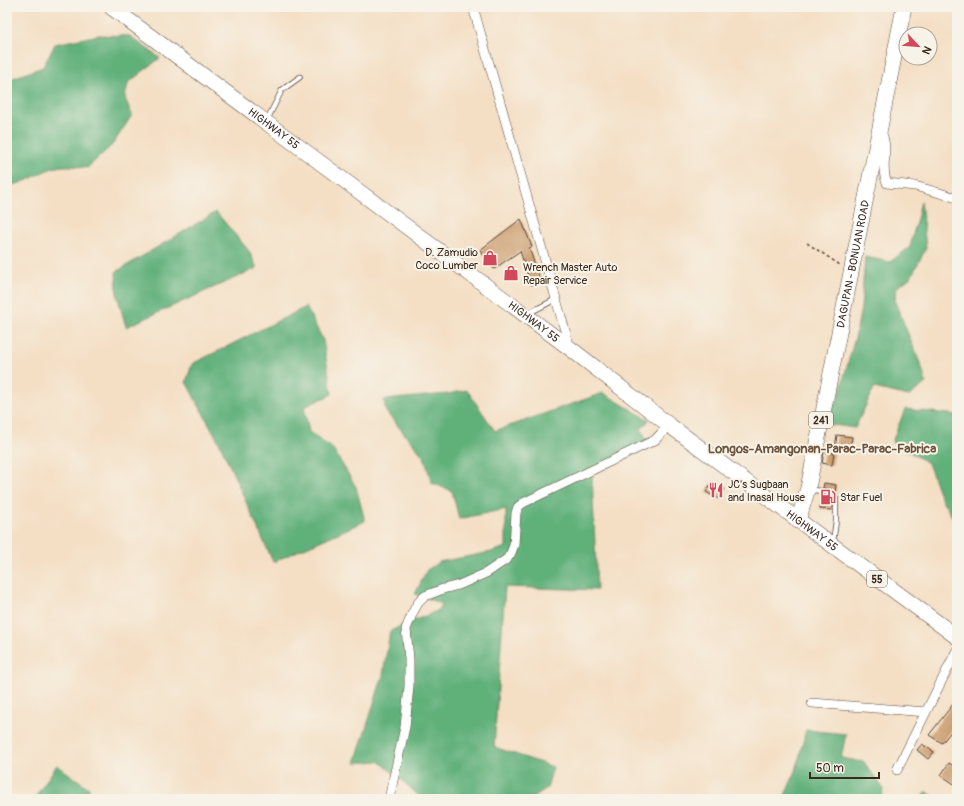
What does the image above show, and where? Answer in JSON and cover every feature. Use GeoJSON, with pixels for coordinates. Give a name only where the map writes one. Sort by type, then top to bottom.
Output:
{"type":"FeatureCollection","features":[{"type":"Feature","properties":{"kind":"main road","name":"HIGHWAY 55"},"geometry":{"type":"LineString","coordinates":[[111,7],[571,349],[665,429],[798,521],[957,637]]}},
{"type":"Feature","properties":{"kind":"main road","name":"DAGUPAN - BONUAN ROAD"},"geometry":{"type":"LineString","coordinates":[[798,521],[808,488],[849,276],[904,7]]}},
{"type":"Feature","properties":{"kind":"street"},"geometry":{"type":"LineString","coordinates":[[473,7],[571,349]]}},
{"type":"Feature","properties":{"kind":"street"},"geometry":{"type":"LineString","coordinates":[[879,128],[886,146],[884,176],[888,183],[915,186],[957,198]]}},
{"type":"Feature","properties":{"kind":"street"},"geometry":{"type":"LineString","coordinates":[[389,799],[405,727],[409,686],[409,659],[406,629],[418,603],[425,596],[459,585],[486,573],[507,559],[514,545],[516,513],[518,507],[523,503],[655,440],[665,429]]}},
{"type":"Feature","properties":{"kind":"street"},"geometry":{"type":"LineString","coordinates":[[897,770],[957,650]]}},
{"type":"Feature","properties":{"kind":"street"},"geometry":{"type":"LineString","coordinates":[[812,703],[926,712]]}},
{"type":"Feature","properties":{"kind":"lane"},"geometry":{"type":"LineString","coordinates":[[266,122],[282,90],[300,77]]}},
{"type":"Feature","properties":{"kind":"lane"},"geometry":{"type":"LineString","coordinates":[[525,315],[556,299]]}},
{"type":"Feature","properties":{"kind":"lane"},"geometry":{"type":"LineString","coordinates":[[808,488],[826,492],[836,500],[836,521],[832,546]]}},
{"type":"Feature","properties":{"kind":"path"},"geometry":{"type":"LineString","coordinates":[[807,243],[849,276]]}},
{"type":"Feature","properties":{"kind":"green space"},"geometry":{"type":"Polygon","coordinates":[[[99,35],[130,36],[160,58],[128,83],[125,98],[132,115],[113,144],[87,168],[59,166],[45,171],[24,182],[7,185],[7,164],[13,150],[7,148],[7,80],[43,67],[55,44],[99,35]]]}},
{"type":"Feature","properties":{"kind":"green space"},"geometry":{"type":"Polygon","coordinates":[[[921,202],[926,248],[911,277],[896,288],[895,302],[922,368],[926,383],[909,396],[874,388],[855,428],[825,424],[839,395],[856,334],[861,308],[865,257],[890,262],[910,247],[921,202]]]}},
{"type":"Feature","properties":{"kind":"green space"},"geometry":{"type":"Polygon","coordinates":[[[216,212],[249,251],[257,268],[126,327],[117,294],[116,272],[216,212]]]}},
{"type":"Feature","properties":{"kind":"green space"},"geometry":{"type":"Polygon","coordinates":[[[306,307],[323,340],[332,394],[304,407],[309,432],[333,449],[356,487],[365,521],[273,562],[220,444],[186,382],[192,364],[306,307]]]}},
{"type":"Feature","properties":{"kind":"green space"},"geometry":{"type":"Polygon","coordinates":[[[467,390],[495,431],[603,393],[649,420],[641,429],[650,447],[592,474],[597,590],[505,587],[494,747],[553,767],[547,788],[530,799],[422,799],[379,761],[355,763],[383,675],[390,631],[439,610],[442,604],[415,594],[427,570],[439,562],[491,552],[506,547],[506,509],[459,519],[452,491],[432,483],[424,457],[386,412],[384,400],[447,394],[467,390]]]}},
{"type":"Feature","properties":{"kind":"green space"},"geometry":{"type":"Polygon","coordinates":[[[905,409],[957,415],[953,479],[957,486],[957,525],[941,498],[928,463],[892,442],[905,409]]]}},
{"type":"Feature","properties":{"kind":"green space"},"geometry":{"type":"Polygon","coordinates":[[[806,730],[846,734],[841,758],[864,762],[883,788],[882,799],[783,799],[796,771],[806,730]]]}},
{"type":"Feature","properties":{"kind":"green space"},"geometry":{"type":"Polygon","coordinates":[[[57,765],[90,789],[81,799],[34,799],[57,765]]]}},
{"type":"Feature","properties":{"kind":"green space"},"geometry":{"type":"Polygon","coordinates":[[[926,791],[937,799],[921,799],[926,791]]]}},
{"type":"Feature","properties":{"kind":"building"},"geometry":{"type":"Polygon","coordinates":[[[521,219],[532,247],[529,248],[541,282],[531,285],[520,251],[494,269],[480,250],[521,219]]]}},
{"type":"Feature","properties":{"kind":"building"},"geometry":{"type":"Polygon","coordinates":[[[837,435],[852,437],[850,450],[835,448],[837,435]]]}},
{"type":"Feature","properties":{"kind":"building"},"geometry":{"type":"Polygon","coordinates":[[[824,452],[834,453],[832,465],[822,463],[824,452]]]}},
{"type":"Feature","properties":{"kind":"building"},"geometry":{"type":"Polygon","coordinates":[[[712,482],[725,489],[719,499],[706,492],[712,482]]]}},
{"type":"Feature","properties":{"kind":"building"},"geometry":{"type":"Polygon","coordinates":[[[824,483],[836,485],[835,494],[828,489],[823,488],[824,483]]]}},
{"type":"Feature","properties":{"kind":"building"},"geometry":{"type":"Polygon","coordinates":[[[822,495],[832,501],[832,510],[820,509],[822,495]]]}},
{"type":"Feature","properties":{"kind":"building"},"geometry":{"type":"Polygon","coordinates":[[[957,699],[957,724],[942,743],[929,735],[957,699]]]}},
{"type":"Feature","properties":{"kind":"building"},"geometry":{"type":"Polygon","coordinates":[[[922,744],[934,752],[928,759],[917,750],[922,744]]]}},
{"type":"Feature","properties":{"kind":"building"},"geometry":{"type":"Polygon","coordinates":[[[949,763],[957,768],[957,786],[941,775],[949,763]]]}},
{"type":"Feature","properties":{"kind":"place","name":"D. Zamudio Coco Lumber"},"geometry":{"type":"Point","coordinates":[490,258]}},
{"type":"Feature","properties":{"kind":"place","name":"Wrench Master Auto Repair Service"},"geometry":{"type":"Point","coordinates":[511,273]}},
{"type":"Feature","properties":{"kind":"place","name":"JC's Sugbaan and Inasal House"},"geometry":{"type":"Point","coordinates":[716,490]}},
{"type":"Feature","properties":{"kind":"place","name":"Star Fuel"},"geometry":{"type":"Point","coordinates":[828,497]}},
{"type":"Feature","properties":{"kind":"district","name":"Longos-Amangonan-Parac‑Parac-Fabrica"},"geometry":{"type":"Point","coordinates":[822,448]}}]}
